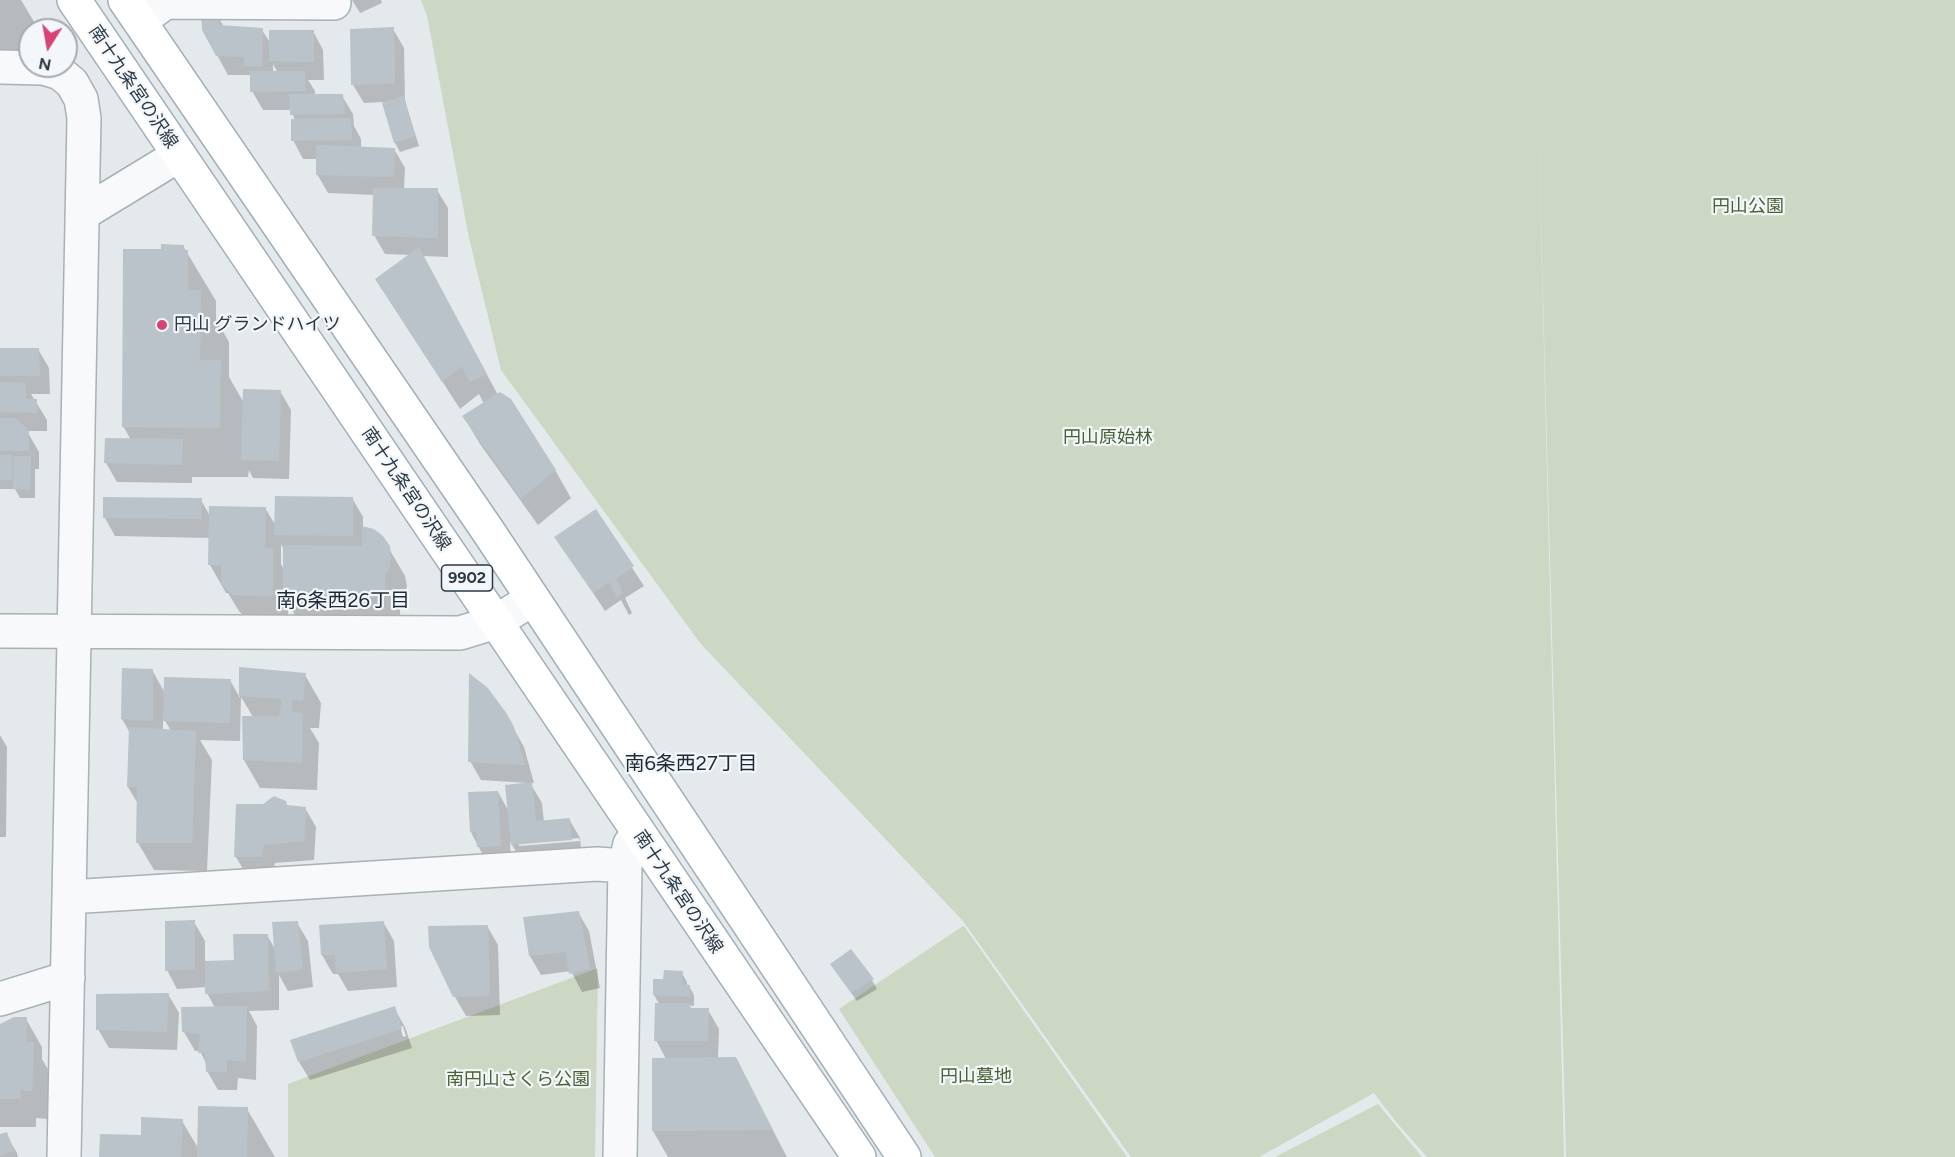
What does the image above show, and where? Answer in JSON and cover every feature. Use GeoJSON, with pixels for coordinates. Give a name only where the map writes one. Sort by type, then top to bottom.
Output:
{"type":"FeatureCollection","features":[{"type":"Feature","properties":{"kind":"main road","name":"南十九条宮の沢線"},"geometry":{"type":"LineString","coordinates":[[74,0],[859,1157]]}},
{"type":"Feature","properties":{"kind":"main road","name":"9902"},"geometry":{"type":"LineString","coordinates":[[133,10],[486,528],[904,1157]]}},
{"type":"Feature","properties":{"kind":"street"},"geometry":{"type":"LineString","coordinates":[[133,10],[166,2],[334,3],[333,0]]}},
{"type":"Feature","properties":{"kind":"street"},"geometry":{"type":"LineString","coordinates":[[0,67],[43,68],[60,73],[72,83],[81,99],[84,118],[64,1157]]}},
{"type":"Feature","properties":{"kind":"street"},"geometry":{"type":"LineString","coordinates":[[82,214],[179,155]]}},
{"type":"Feature","properties":{"kind":"street"},"geometry":{"type":"LineString","coordinates":[[0,631],[460,633],[496,622],[532,599]]}},
{"type":"Feature","properties":{"kind":"street"},"geometry":{"type":"LineString","coordinates":[[620,1157],[625,866],[634,827]]}},
{"type":"Feature","properties":{"kind":"street"},"geometry":{"type":"LineString","coordinates":[[69,897],[597,864],[625,866]]}},
{"type":"Feature","properties":{"kind":"street"},"geometry":{"type":"LineString","coordinates":[[0,999],[68,978]]}},
{"type":"Feature","properties":{"kind":"green space","name":"円山原始林"},"geometry":{"type":"Polygon","coordinates":[[[421,0],[1955,0],[1955,1157],[1566,1157],[1537,71],[1564,1157],[1427,1157],[1374,1093],[1259,1157],[1131,1157],[963,921],[700,643],[501,370],[469,238],[427,16],[421,0]]]}},
{"type":"Feature","properties":{"kind":"green space","name":"円山墓地"},"geometry":{"type":"Polygon","coordinates":[[[963,926],[1127,1157],[935,1157],[839,1009],[963,926]]]}},
{"type":"Feature","properties":{"kind":"green space","name":"南円山さくら公園"},"geometry":{"type":"Polygon","coordinates":[[[598,968],[595,1157],[288,1157],[288,1084],[598,968]]]}},
{"type":"Feature","properties":{"kind":"green space"},"geometry":{"type":"Polygon","coordinates":[[[1378,1104],[1422,1157],[1275,1157],[1378,1104]]]}},
{"type":"Feature","properties":{"kind":"building"},"geometry":{"type":"Polygon","coordinates":[[[201,12],[218,14],[219,25],[263,28],[262,67],[244,66],[244,57],[216,56],[202,30],[201,12]]]}},
{"type":"Feature","properties":{"kind":"building"},"geometry":{"type":"Polygon","coordinates":[[[394,27],[395,83],[351,85],[350,29],[394,27]]]}},
{"type":"Feature","properties":{"kind":"building"},"geometry":{"type":"Polygon","coordinates":[[[269,30],[314,30],[314,62],[269,61],[269,30]]]}},
{"type":"Feature","properties":{"kind":"building"},"geometry":{"type":"Polygon","coordinates":[[[250,71],[305,71],[305,91],[250,92],[250,71]]]}},
{"type":"Feature","properties":{"kind":"building"},"geometry":{"type":"Polygon","coordinates":[[[289,94],[343,94],[345,114],[290,115],[289,94]]]}},
{"type":"Feature","properties":{"kind":"building"},"geometry":{"type":"Polygon","coordinates":[[[404,96],[415,136],[394,143],[382,103],[404,96]]]}},
{"type":"Feature","properties":{"kind":"building"},"geometry":{"type":"Polygon","coordinates":[[[351,118],[352,140],[291,141],[291,119],[351,118]]]}},
{"type":"Feature","properties":{"kind":"building"},"geometry":{"type":"Polygon","coordinates":[[[316,145],[395,148],[394,177],[316,175],[316,145]]]}},
{"type":"Feature","properties":{"kind":"building"},"geometry":{"type":"Polygon","coordinates":[[[373,188],[438,188],[438,238],[372,236],[373,188]]]}},
{"type":"Feature","properties":{"kind":"building","name":"円山 グランドハイツ"},"geometry":{"type":"Polygon","coordinates":[[[161,244],[184,245],[183,250],[188,250],[188,290],[201,290],[200,360],[221,360],[220,428],[122,427],[123,249],[161,249],[161,244]]]}},
{"type":"Feature","properties":{"kind":"building"},"geometry":{"type":"Polygon","coordinates":[[[419,247],[487,374],[470,382],[462,366],[442,382],[375,279],[419,247]]]}},
{"type":"Feature","properties":{"kind":"building"},"geometry":{"type":"Polygon","coordinates":[[[0,348],[39,348],[40,376],[0,376],[0,348]]]}},
{"type":"Feature","properties":{"kind":"building"},"geometry":{"type":"Polygon","coordinates":[[[0,382],[26,383],[26,399],[37,399],[37,413],[0,412],[0,382]]]}},
{"type":"Feature","properties":{"kind":"building"},"geometry":{"type":"Polygon","coordinates":[[[243,389],[281,390],[279,461],[241,460],[243,389]]]}},
{"type":"Feature","properties":{"kind":"building"},"geometry":{"type":"Polygon","coordinates":[[[500,392],[511,399],[556,470],[521,498],[462,416],[500,392]]]}},
{"type":"Feature","properties":{"kind":"building"},"geometry":{"type":"Polygon","coordinates":[[[0,418],[16,418],[29,431],[29,451],[0,451],[0,418]]]}},
{"type":"Feature","properties":{"kind":"building"},"geometry":{"type":"Polygon","coordinates":[[[105,438],[183,439],[182,465],[104,463],[105,438]]]}},
{"type":"Feature","properties":{"kind":"building"},"geometry":{"type":"Polygon","coordinates":[[[0,455],[12,455],[12,480],[0,480],[0,455]]]}},
{"type":"Feature","properties":{"kind":"building"},"geometry":{"type":"Polygon","coordinates":[[[14,456],[31,456],[30,490],[13,489],[14,456]]]}},
{"type":"Feature","properties":{"kind":"building"},"geometry":{"type":"Polygon","coordinates":[[[275,496],[353,497],[353,536],[274,535],[275,496]]]}},
{"type":"Feature","properties":{"kind":"building"},"geometry":{"type":"Polygon","coordinates":[[[103,497],[202,498],[201,519],[103,518],[103,497]]]}},
{"type":"Feature","properties":{"kind":"building"},"geometry":{"type":"Polygon","coordinates":[[[209,506],[266,507],[265,548],[273,548],[273,596],[232,595],[221,583],[221,565],[208,565],[209,506]]]}},
{"type":"Feature","properties":{"kind":"building"},"geometry":{"type":"Polygon","coordinates":[[[596,509],[634,566],[616,579],[623,593],[617,597],[609,582],[593,593],[554,537],[596,509]]]}},
{"type":"Feature","properties":{"kind":"building"},"geometry":{"type":"Polygon","coordinates":[[[362,526],[374,529],[390,546],[389,569],[385,574],[385,597],[371,597],[371,604],[346,604],[346,597],[283,596],[283,545],[362,546],[362,526]]]}},
{"type":"Feature","properties":{"kind":"building"},"geometry":{"type":"Polygon","coordinates":[[[239,667],[306,673],[303,701],[292,700],[292,711],[303,714],[302,763],[243,760],[242,716],[279,716],[282,699],[239,696],[239,667]]]}},
{"type":"Feature","properties":{"kind":"building"},"geometry":{"type":"Polygon","coordinates":[[[122,668],[153,669],[153,721],[121,719],[122,668]]]}},
{"type":"Feature","properties":{"kind":"building"},"geometry":{"type":"Polygon","coordinates":[[[469,673],[488,688],[507,714],[514,727],[525,765],[468,762],[469,673]]]}},
{"type":"Feature","properties":{"kind":"building"},"geometry":{"type":"Polygon","coordinates":[[[164,677],[231,679],[230,723],[163,721],[164,677]]]}},
{"type":"Feature","properties":{"kind":"building"},"geometry":{"type":"Polygon","coordinates":[[[129,727],[196,731],[192,843],[136,843],[137,787],[127,787],[129,727]]]}},
{"type":"Feature","properties":{"kind":"building"},"geometry":{"type":"Polygon","coordinates":[[[532,782],[536,821],[570,818],[572,840],[511,845],[505,785],[532,782]]]}},
{"type":"Feature","properties":{"kind":"building"},"geometry":{"type":"Polygon","coordinates":[[[498,791],[501,846],[477,847],[476,832],[470,832],[468,792],[498,791]]]}},
{"type":"Feature","properties":{"kind":"building"},"geometry":{"type":"Polygon","coordinates":[[[274,796],[286,801],[287,805],[306,807],[304,841],[264,845],[262,857],[234,857],[236,804],[263,804],[274,796]]]}},
{"type":"Feature","properties":{"kind":"building"},"geometry":{"type":"Polygon","coordinates":[[[579,911],[590,969],[569,974],[566,952],[529,956],[523,917],[579,911]]]}},
{"type":"Feature","properties":{"kind":"building"},"geometry":{"type":"Polygon","coordinates":[[[195,920],[195,969],[165,971],[165,921],[195,920]]]}},
{"type":"Feature","properties":{"kind":"building"},"geometry":{"type":"Polygon","coordinates":[[[298,921],[303,969],[276,973],[272,922],[298,921]]]}},
{"type":"Feature","properties":{"kind":"building"},"geometry":{"type":"Polygon","coordinates":[[[384,921],[387,969],[336,973],[335,955],[321,955],[319,925],[384,921]]]}},
{"type":"Feature","properties":{"kind":"building"},"geometry":{"type":"Polygon","coordinates":[[[488,925],[490,996],[453,997],[429,947],[428,926],[488,925]]]}},
{"type":"Feature","properties":{"kind":"building"},"geometry":{"type":"Polygon","coordinates":[[[233,934],[268,934],[269,991],[205,994],[205,961],[234,960],[233,934]]]}},
{"type":"Feature","properties":{"kind":"building"},"geometry":{"type":"Polygon","coordinates":[[[851,949],[874,979],[851,993],[830,964],[851,949]]]}},
{"type":"Feature","properties":{"kind":"building"},"geometry":{"type":"Polygon","coordinates":[[[664,970],[683,971],[682,984],[690,985],[690,997],[653,995],[653,979],[663,979],[664,970]]]}},
{"type":"Feature","properties":{"kind":"building"},"geometry":{"type":"Polygon","coordinates":[[[169,993],[167,1032],[96,1030],[96,994],[169,993]]]}},
{"type":"Feature","properties":{"kind":"building"},"geometry":{"type":"Polygon","coordinates":[[[655,1003],[689,1003],[691,1008],[709,1008],[708,1041],[654,1041],[655,1003]]]}},
{"type":"Feature","properties":{"kind":"building"},"geometry":{"type":"Polygon","coordinates":[[[247,1006],[246,1062],[227,1060],[227,1072],[206,1072],[205,1053],[198,1053],[200,1034],[182,1032],[181,1007],[247,1006]]]}},
{"type":"Feature","properties":{"kind":"building"},"geometry":{"type":"Polygon","coordinates":[[[395,1006],[402,1029],[298,1062],[290,1040],[395,1006]]]}},
{"type":"Feature","properties":{"kind":"building"},"geometry":{"type":"Polygon","coordinates":[[[14,1017],[27,1017],[26,1042],[34,1042],[32,1091],[20,1090],[21,1099],[0,1099],[0,1024],[14,1017]]]}},
{"type":"Feature","properties":{"kind":"building"},"geometry":{"type":"Polygon","coordinates":[[[736,1057],[773,1130],[652,1131],[652,1058],[736,1057]]]}},
{"type":"Feature","properties":{"kind":"building"},"geometry":{"type":"Polygon","coordinates":[[[198,1106],[248,1107],[247,1157],[197,1157],[198,1106]]]}},
{"type":"Feature","properties":{"kind":"building"},"geometry":{"type":"Polygon","coordinates":[[[141,1117],[183,1119],[181,1157],[99,1157],[100,1134],[141,1135],[141,1117]]]}},
{"type":"Feature","properties":{"kind":"building"},"geometry":{"type":"Polygon","coordinates":[[[7,1132],[14,1151],[0,1156],[0,1134],[7,1132]]]}},
{"type":"Feature","properties":{"kind":"place","name":"円山 グランドハイツ"},"geometry":{"type":"Point","coordinates":[162,325]}},
{"type":"Feature","properties":{"kind":"district","name":"南6条西26丁目"},"geometry":{"type":"Point","coordinates":[343,601]}},
{"type":"Feature","properties":{"kind":"district","name":"南6条西27丁目"},"geometry":{"type":"Point","coordinates":[691,764]}},
{"type":"Feature","properties":{"kind":"park label","name":"円山公園"},"geometry":{"type":"Point","coordinates":[1748,207]}}]}
